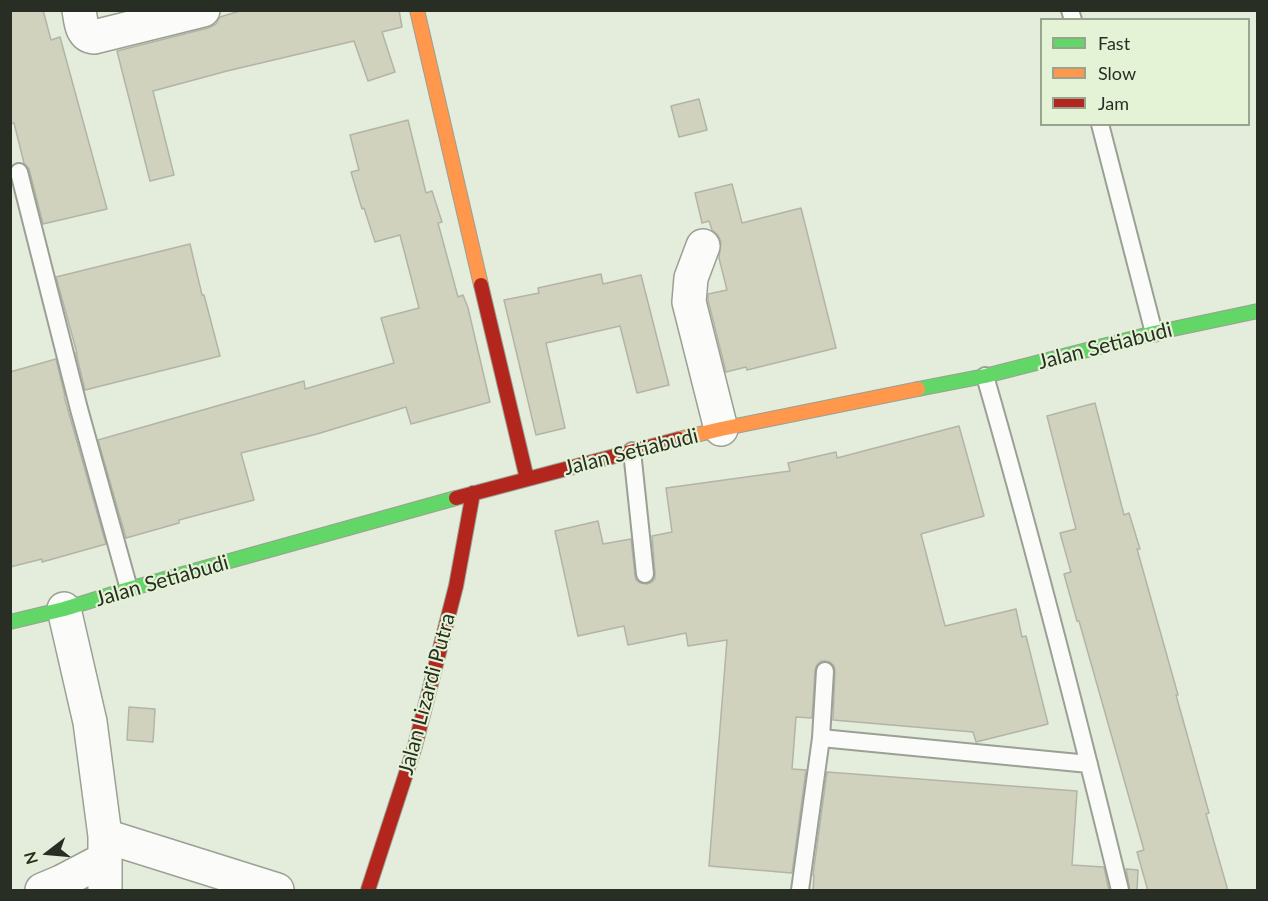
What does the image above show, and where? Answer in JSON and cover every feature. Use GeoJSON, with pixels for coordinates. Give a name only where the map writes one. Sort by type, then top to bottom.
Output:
{"type":"FeatureCollection","features":[{"type":"Feature","properties":{"kind":"main road"},"geometry":{"type":"LineString","coordinates":[[417,10],[527,479]]}},
{"type":"Feature","properties":{"kind":"main road","name":"Jalan Setiabudi"},"geometry":{"type":"LineString","coordinates":[[10,622],[632,451],[721,429],[985,376],[1154,333],[1257,311]]}},
{"type":"Feature","properties":{"kind":"main road","name":"Jalan Lizardi Putra"},"geometry":{"type":"LineString","coordinates":[[368,891],[418,734],[456,586],[473,493]]}},
{"type":"Feature","properties":{"kind":"street"},"geometry":{"type":"LineString","coordinates":[[78,10],[84,30],[90,37],[94,37],[203,10]]}},
{"type":"Feature","properties":{"kind":"street"},"geometry":{"type":"LineString","coordinates":[[703,246],[691,278],[688,302],[721,429]]}},
{"type":"Feature","properties":{"kind":"street"},"geometry":{"type":"LineString","coordinates":[[64,609],[90,722],[105,862]]}},
{"type":"Feature","properties":{"kind":"street"},"geometry":{"type":"LineString","coordinates":[[42,891],[105,862],[277,891]]}},
{"type":"Feature","properties":{"kind":"lane"},"geometry":{"type":"LineString","coordinates":[[1101,126],[1154,333]]}},
{"type":"Feature","properties":{"kind":"lane"},"geometry":{"type":"LineString","coordinates":[[19,172],[78,409],[129,589]]}},
{"type":"Feature","properties":{"kind":"lane"},"geometry":{"type":"LineString","coordinates":[[985,376],[1089,764],[1120,891]]}},
{"type":"Feature","properties":{"kind":"lane"},"geometry":{"type":"LineString","coordinates":[[632,451],[645,574]]}},
{"type":"Feature","properties":{"kind":"lane"},"geometry":{"type":"LineString","coordinates":[[800,891],[821,738],[825,671]]}},
{"type":"Feature","properties":{"kind":"lane"},"geometry":{"type":"LineString","coordinates":[[821,738],[1089,764]]}},
{"type":"Feature","properties":{"kind":"building"},"geometry":{"type":"Polygon","coordinates":[[[10,10],[43,10],[51,40],[60,37],[107,209],[43,224],[14,123],[10,124],[10,10]]]}},
{"type":"Feature","properties":{"kind":"building"},"geometry":{"type":"Polygon","coordinates":[[[243,10],[399,10],[402,27],[382,32],[395,72],[368,81],[354,41],[153,91],[174,175],[150,181],[117,51],[208,28],[216,24],[220,17],[243,10]]]}},
{"type":"Feature","properties":{"kind":"building"},"geometry":{"type":"Polygon","coordinates":[[[699,99],[707,130],[679,137],[671,106],[699,99]]]}},
{"type":"Feature","properties":{"kind":"building"},"geometry":{"type":"Polygon","coordinates":[[[408,120],[426,193],[432,191],[442,222],[438,223],[458,297],[463,295],[468,308],[490,402],[411,424],[406,407],[317,434],[241,453],[254,500],[179,520],[179,523],[126,538],[98,440],[304,381],[305,389],[394,363],[381,318],[419,308],[400,235],[375,242],[351,172],[359,170],[350,135],[408,120]]]}},
{"type":"Feature","properties":{"kind":"building"},"geometry":{"type":"Polygon","coordinates":[[[732,184],[742,223],[801,208],[836,348],[747,370],[746,367],[726,372],[708,300],[708,294],[727,290],[719,258],[721,242],[712,230],[709,221],[702,223],[695,193],[732,184]]]}},
{"type":"Feature","properties":{"kind":"building"},"geometry":{"type":"Polygon","coordinates":[[[190,244],[220,356],[85,390],[56,277],[190,244]]]}},
{"type":"Feature","properties":{"kind":"building"},"geometry":{"type":"Polygon","coordinates":[[[601,274],[603,284],[641,275],[669,385],[637,393],[620,326],[546,343],[565,428],[536,435],[504,300],[539,293],[538,288],[601,274]]]}},
{"type":"Feature","properties":{"kind":"building"},"geometry":{"type":"Polygon","coordinates":[[[56,359],[64,396],[106,544],[42,562],[42,559],[10,567],[10,372],[56,359]]]}},
{"type":"Feature","properties":{"kind":"building"},"geometry":{"type":"Polygon","coordinates":[[[1095,403],[1124,515],[1129,513],[1140,549],[1137,549],[1178,695],[1176,695],[1209,813],[1206,814],[1228,891],[1148,891],[1137,852],[1144,850],[1064,574],[1071,572],[1060,533],[1076,529],[1047,416],[1095,403]]]}},
{"type":"Feature","properties":{"kind":"building"},"geometry":{"type":"Polygon","coordinates":[[[959,426],[984,516],[921,534],[945,626],[1016,609],[1022,637],[1026,636],[1048,724],[976,742],[973,732],[833,720],[834,666],[830,662],[821,661],[815,670],[812,718],[796,717],[792,769],[806,770],[792,873],[709,866],[727,640],[688,646],[686,633],[628,645],[624,626],[578,636],[555,531],[598,521],[603,544],[631,539],[636,580],[647,584],[655,578],[652,536],[672,532],[666,488],[790,471],[788,463],[836,452],[837,458],[959,426]]]}},
{"type":"Feature","properties":{"kind":"building"},"geometry":{"type":"Polygon","coordinates":[[[129,707],[155,709],[153,742],[127,740],[129,707]]]}},
{"type":"Feature","properties":{"kind":"building"},"geometry":{"type":"Polygon","coordinates":[[[827,772],[1077,791],[1072,865],[1104,867],[1109,891],[813,891],[813,875],[827,772]]]}},
{"type":"Feature","properties":{"kind":"building"},"geometry":{"type":"Polygon","coordinates":[[[1126,869],[1138,870],[1137,891],[1130,891],[1126,869]]]}},
{"type":"Feature","properties":{"kind":"traffic: fast"},"geometry":{"type":"LineString","coordinates":[[918,389],[985,376],[1154,333],[1258,311]]}},
{"type":"Feature","properties":{"kind":"traffic: fast"},"geometry":{"type":"LineString","coordinates":[[10,622],[64,609],[456,498]]}},
{"type":"Feature","properties":{"kind":"traffic: slow"},"geometry":{"type":"LineString","coordinates":[[417,10],[481,285]]}},
{"type":"Feature","properties":{"kind":"traffic: slow"},"geometry":{"type":"LineString","coordinates":[[679,439],[918,389]]}},
{"type":"Feature","properties":{"kind":"traffic: jam"},"geometry":{"type":"LineString","coordinates":[[481,285],[527,479]]}},
{"type":"Feature","properties":{"kind":"traffic: jam"},"geometry":{"type":"LineString","coordinates":[[456,498],[679,439]]}},
{"type":"Feature","properties":{"kind":"traffic: jam"},"geometry":{"type":"LineString","coordinates":[[368,890],[415,746],[456,586],[473,493]]}}]}
